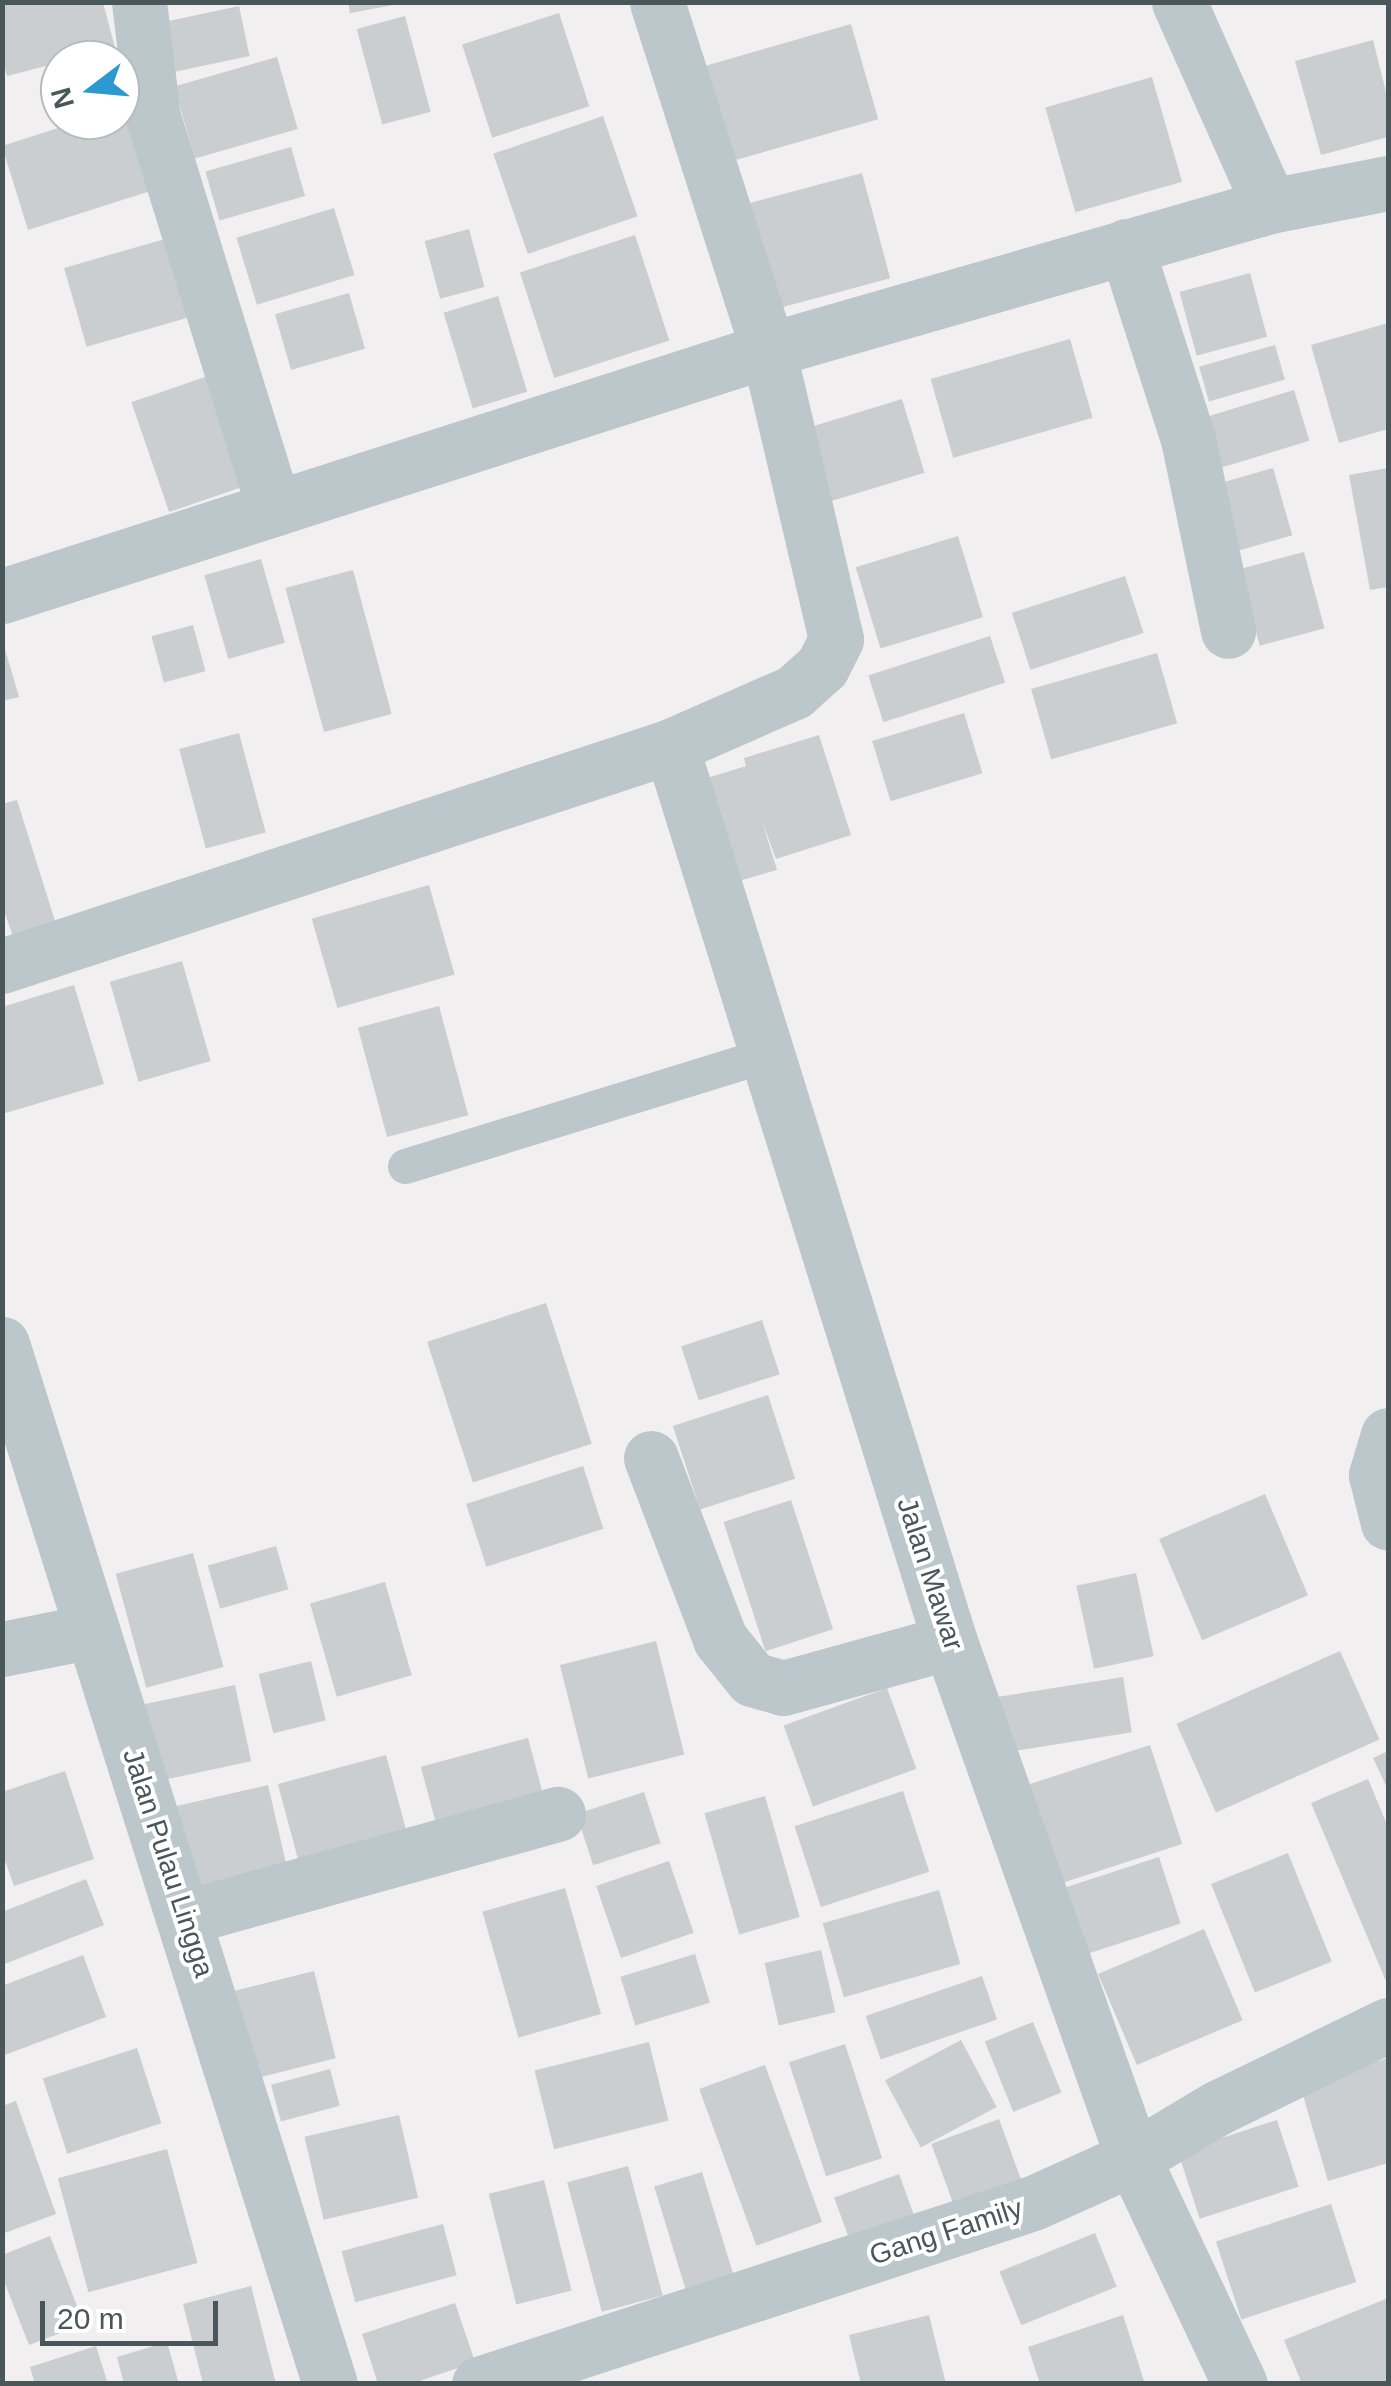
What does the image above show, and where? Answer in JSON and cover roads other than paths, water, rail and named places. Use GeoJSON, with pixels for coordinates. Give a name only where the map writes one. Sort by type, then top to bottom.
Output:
{"type":"FeatureCollection","features":[{"type":"Feature","properties":{"kind":"street"},"geometry":{"type":"LineString","coordinates":[[139,2],[153,117],[274,508]]}},
{"type":"Feature","properties":{"kind":"street"},"geometry":{"type":"LineString","coordinates":[[2,966],[671,746],[794,692],[822,666],[836,639],[768,350],[657,2]]}},
{"type":"Feature","properties":{"kind":"street"},"geometry":{"type":"LineString","coordinates":[[1179,2],[1270,206]]}},
{"type":"Feature","properties":{"kind":"street"},"geometry":{"type":"LineString","coordinates":[[2,596],[768,350],[1270,206],[1388,183]]}},
{"type":"Feature","properties":{"kind":"street"},"geometry":{"type":"LineString","coordinates":[[1126,246],[1188,439],[1228,631]]}},
{"type":"Feature","properties":{"kind":"street","name":"Jalan Mawar"},"geometry":{"type":"LineString","coordinates":[[671,746],[950,1642],[1133,2158],[1240,2384]]}},
{"type":"Feature","properties":{"kind":"street","name":"Jalan Pulau Lingga"},"geometry":{"type":"LineString","coordinates":[[2,1344],[186,1917],[330,2384]]}},
{"type":"Feature","properties":{"kind":"street"},"geometry":{"type":"LineString","coordinates":[[1388,1436],[1376,1475],[1388,1524]]}},
{"type":"Feature","properties":{"kind":"street"},"geometry":{"type":"LineString","coordinates":[[651,1458],[720,1638],[752,1678],[783,1688],[950,1642]]}},
{"type":"Feature","properties":{"kind":"street"},"geometry":{"type":"LineString","coordinates":[[2,1649],[92,1632]]}},
{"type":"Feature","properties":{"kind":"street"},"geometry":{"type":"LineString","coordinates":[[186,1917],[558,1814]]}},
{"type":"Feature","properties":{"kind":"street","name":"Gang Family"},"geometry":{"type":"LineString","coordinates":[[480,2384],[1033,2203],[1133,2158],[1216,2108],[1388,2025]]}},
{"type":"Feature","properties":{"kind":"lane"},"geometry":{"type":"LineString","coordinates":[[405,1166],[768,1054]]}}]}
